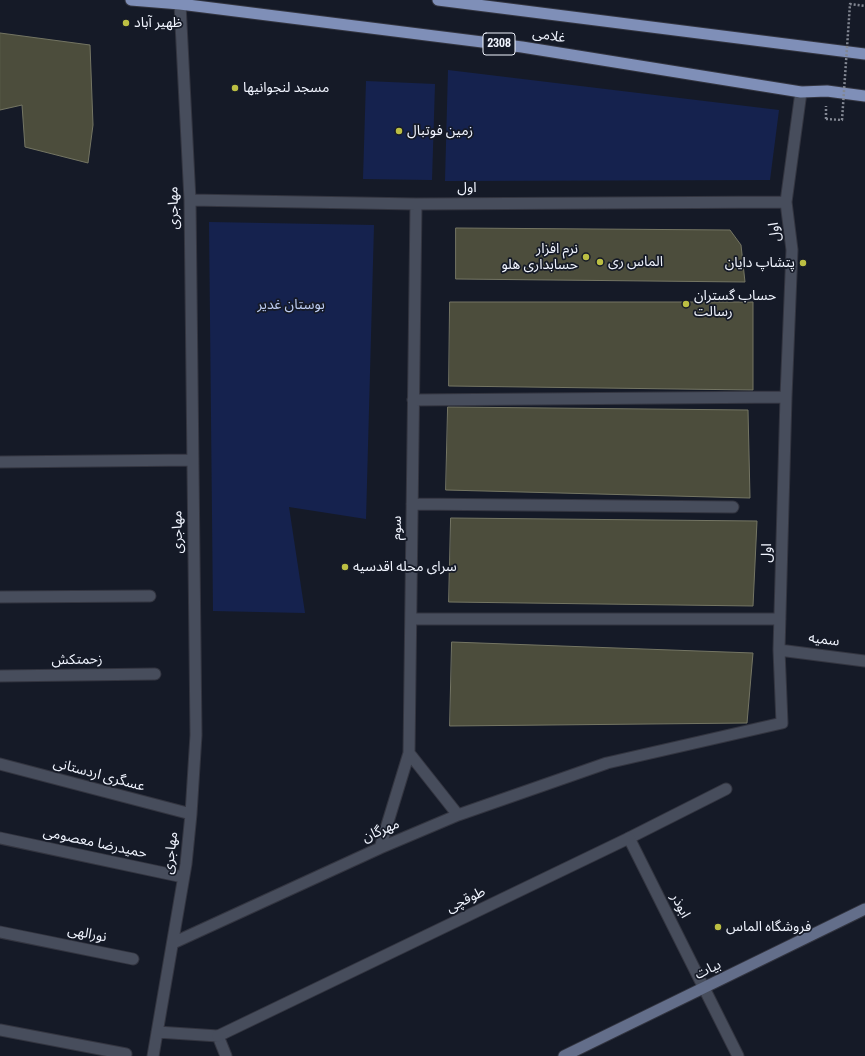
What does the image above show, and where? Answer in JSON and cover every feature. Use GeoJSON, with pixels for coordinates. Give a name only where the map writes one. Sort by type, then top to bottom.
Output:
{"type":"FeatureCollection","features":[{"type":"Feature","properties":{"kind":"main road","name":"غلامی"},"geometry":{"type":"LineString","coordinates":[[131,0],[180,4],[522,47],[801,92],[827,91],[865,96]]}},
{"type":"Feature","properties":{"kind":"main road","name":"غلامی"},"geometry":{"type":"LineString","coordinates":[[438,0],[865,54]]}},
{"type":"Feature","properties":{"kind":"main road","name":"بیات"},"geometry":{"type":"LineString","coordinates":[[564,1056],[865,909]]}},
{"type":"Feature","properties":{"kind":"street","name":"مهاجری"},"geometry":{"type":"LineString","coordinates":[[153,1056],[184,877],[191,814],[196,735],[190,200],[180,4]]}},
{"type":"Feature","properties":{"kind":"street"},"geometry":{"type":"LineString","coordinates":[[786,202],[801,92]]}},
{"type":"Feature","properties":{"kind":"street","name":"اول"},"geometry":{"type":"LineString","coordinates":[[190,200],[416,204],[786,202],[792,250],[786,397],[779,650],[782,723],[607,763]]}},
{"type":"Feature","properties":{"kind":"street","name":"سوم"},"geometry":{"type":"LineString","coordinates":[[380,848],[409,753],[416,204]]}},
{"type":"Feature","properties":{"kind":"street"},"geometry":{"type":"LineString","coordinates":[[413,400],[786,397]]}},
{"type":"Feature","properties":{"kind":"street"},"geometry":{"type":"LineString","coordinates":[[0,462],[192,460]]}},
{"type":"Feature","properties":{"kind":"street"},"geometry":{"type":"LineString","coordinates":[[412,504],[733,507]]}},
{"type":"Feature","properties":{"kind":"street"},"geometry":{"type":"LineString","coordinates":[[0,597],[150,596]]}},
{"type":"Feature","properties":{"kind":"street"},"geometry":{"type":"LineString","coordinates":[[411,619],[780,619]]}},
{"type":"Feature","properties":{"kind":"street","name":"سمیه"},"geometry":{"type":"LineString","coordinates":[[779,650],[865,661]]}},
{"type":"Feature","properties":{"kind":"street","name":"زحمتکش"},"geometry":{"type":"LineString","coordinates":[[0,676],[155,674]]}},
{"type":"Feature","properties":{"kind":"street"},"geometry":{"type":"LineString","coordinates":[[409,753],[458,815]]}},
{"type":"Feature","properties":{"kind":"street","name":"مهرگان"},"geometry":{"type":"LineString","coordinates":[[173,943],[380,848],[458,815],[607,763]]}},
{"type":"Feature","properties":{"kind":"street","name":"عسگری اردستانی"},"geometry":{"type":"LineString","coordinates":[[0,764],[191,814]]}},
{"type":"Feature","properties":{"kind":"street","name":"طوقچی"},"geometry":{"type":"LineString","coordinates":[[218,1036],[726,790]]}},
{"type":"Feature","properties":{"kind":"street","name":"حمیدرضا معصومی"},"geometry":{"type":"LineString","coordinates":[[0,838],[184,877]]}},
{"type":"Feature","properties":{"kind":"street","name":"ابوذر"},"geometry":{"type":"LineString","coordinates":[[629,838],[738,1056]]}},
{"type":"Feature","properties":{"kind":"street","name":"نورالهی"},"geometry":{"type":"LineString","coordinates":[[0,932],[133,959]]}},
{"type":"Feature","properties":{"kind":"street"},"geometry":{"type":"LineString","coordinates":[[0,1030],[126,1054]]}},
{"type":"Feature","properties":{"kind":"street"},"geometry":{"type":"LineString","coordinates":[[157,1032],[218,1036],[226,1056]]}},
{"type":"Feature","properties":{"kind":"path"},"geometry":{"type":"LineString","coordinates":[[826,119],[842,120],[850,4],[865,6]]}},
{"type":"Feature","properties":{"kind":"green space"},"geometry":{"type":"Polygon","coordinates":[[[448,70],[779,110],[770,180],[445,181],[448,70]]]}},
{"type":"Feature","properties":{"kind":"green space","name":"زمین فوتبال"},"geometry":{"type":"Polygon","coordinates":[[[366,81],[435,84],[432,180],[363,179],[366,81]]]}},
{"type":"Feature","properties":{"kind":"green space","name":"بوستان غدیر"},"geometry":{"type":"Polygon","coordinates":[[[209,222],[374,225],[366,519],[289,507],[305,613],[213,611],[209,222]]]}},
{"type":"Feature","properties":{"kind":"building"},"geometry":{"type":"Polygon","coordinates":[[[0,33],[90,45],[93,125],[88,163],[25,147],[22,105],[0,110],[0,33]]]}},
{"type":"Feature","properties":{"kind":"building","name":"الماس ری"},"geometry":{"type":"Polygon","coordinates":[[[456,228],[730,230],[741,245],[745,282],[456,279],[456,228]]]}},
{"type":"Feature","properties":{"kind":"building"},"geometry":{"type":"Polygon","coordinates":[[[450,302],[753,302],[753,390],[449,386],[450,302]]]}},
{"type":"Feature","properties":{"kind":"building"},"geometry":{"type":"Polygon","coordinates":[[[448,407],[748,410],[750,498],[446,490],[448,407]]]}},
{"type":"Feature","properties":{"kind":"building"},"geometry":{"type":"Polygon","coordinates":[[[451,518],[757,521],[753,606],[449,602],[451,518]]]}},
{"type":"Feature","properties":{"kind":"building"},"geometry":{"type":"Polygon","coordinates":[[[452,642],[753,653],[747,723],[450,726],[452,642]]]}},
{"type":"Feature","properties":{"kind":"place","name":"ظهیر آباد"},"geometry":{"type":"Point","coordinates":[126,23]}},
{"type":"Feature","properties":{"kind":"place","name":"مسجد لنجوانیها"},"geometry":{"type":"Point","coordinates":[235,88]}},
{"type":"Feature","properties":{"kind":"place","name":"زمین فوتبال"},"geometry":{"type":"Point","coordinates":[399,131]}},
{"type":"Feature","properties":{"kind":"place","name":"نرم افزار حسابداری هلو"},"geometry":{"type":"Point","coordinates":[586,257]}},
{"type":"Feature","properties":{"kind":"place","name":"الماس ری"},"geometry":{"type":"Point","coordinates":[600,262]}},
{"type":"Feature","properties":{"kind":"place","name":"پتشاپ دایان"},"geometry":{"type":"Point","coordinates":[803,263]}},
{"type":"Feature","properties":{"kind":"place","name":"حساب گستران رسالت"},"geometry":{"type":"Point","coordinates":[686,304]}},
{"type":"Feature","properties":{"kind":"place","name":"سرای محله اقدسیه"},"geometry":{"type":"Point","coordinates":[345,567]}},
{"type":"Feature","properties":{"kind":"place","name":"فروشگاه الماس"},"geometry":{"type":"Point","coordinates":[718,927]}}]}
